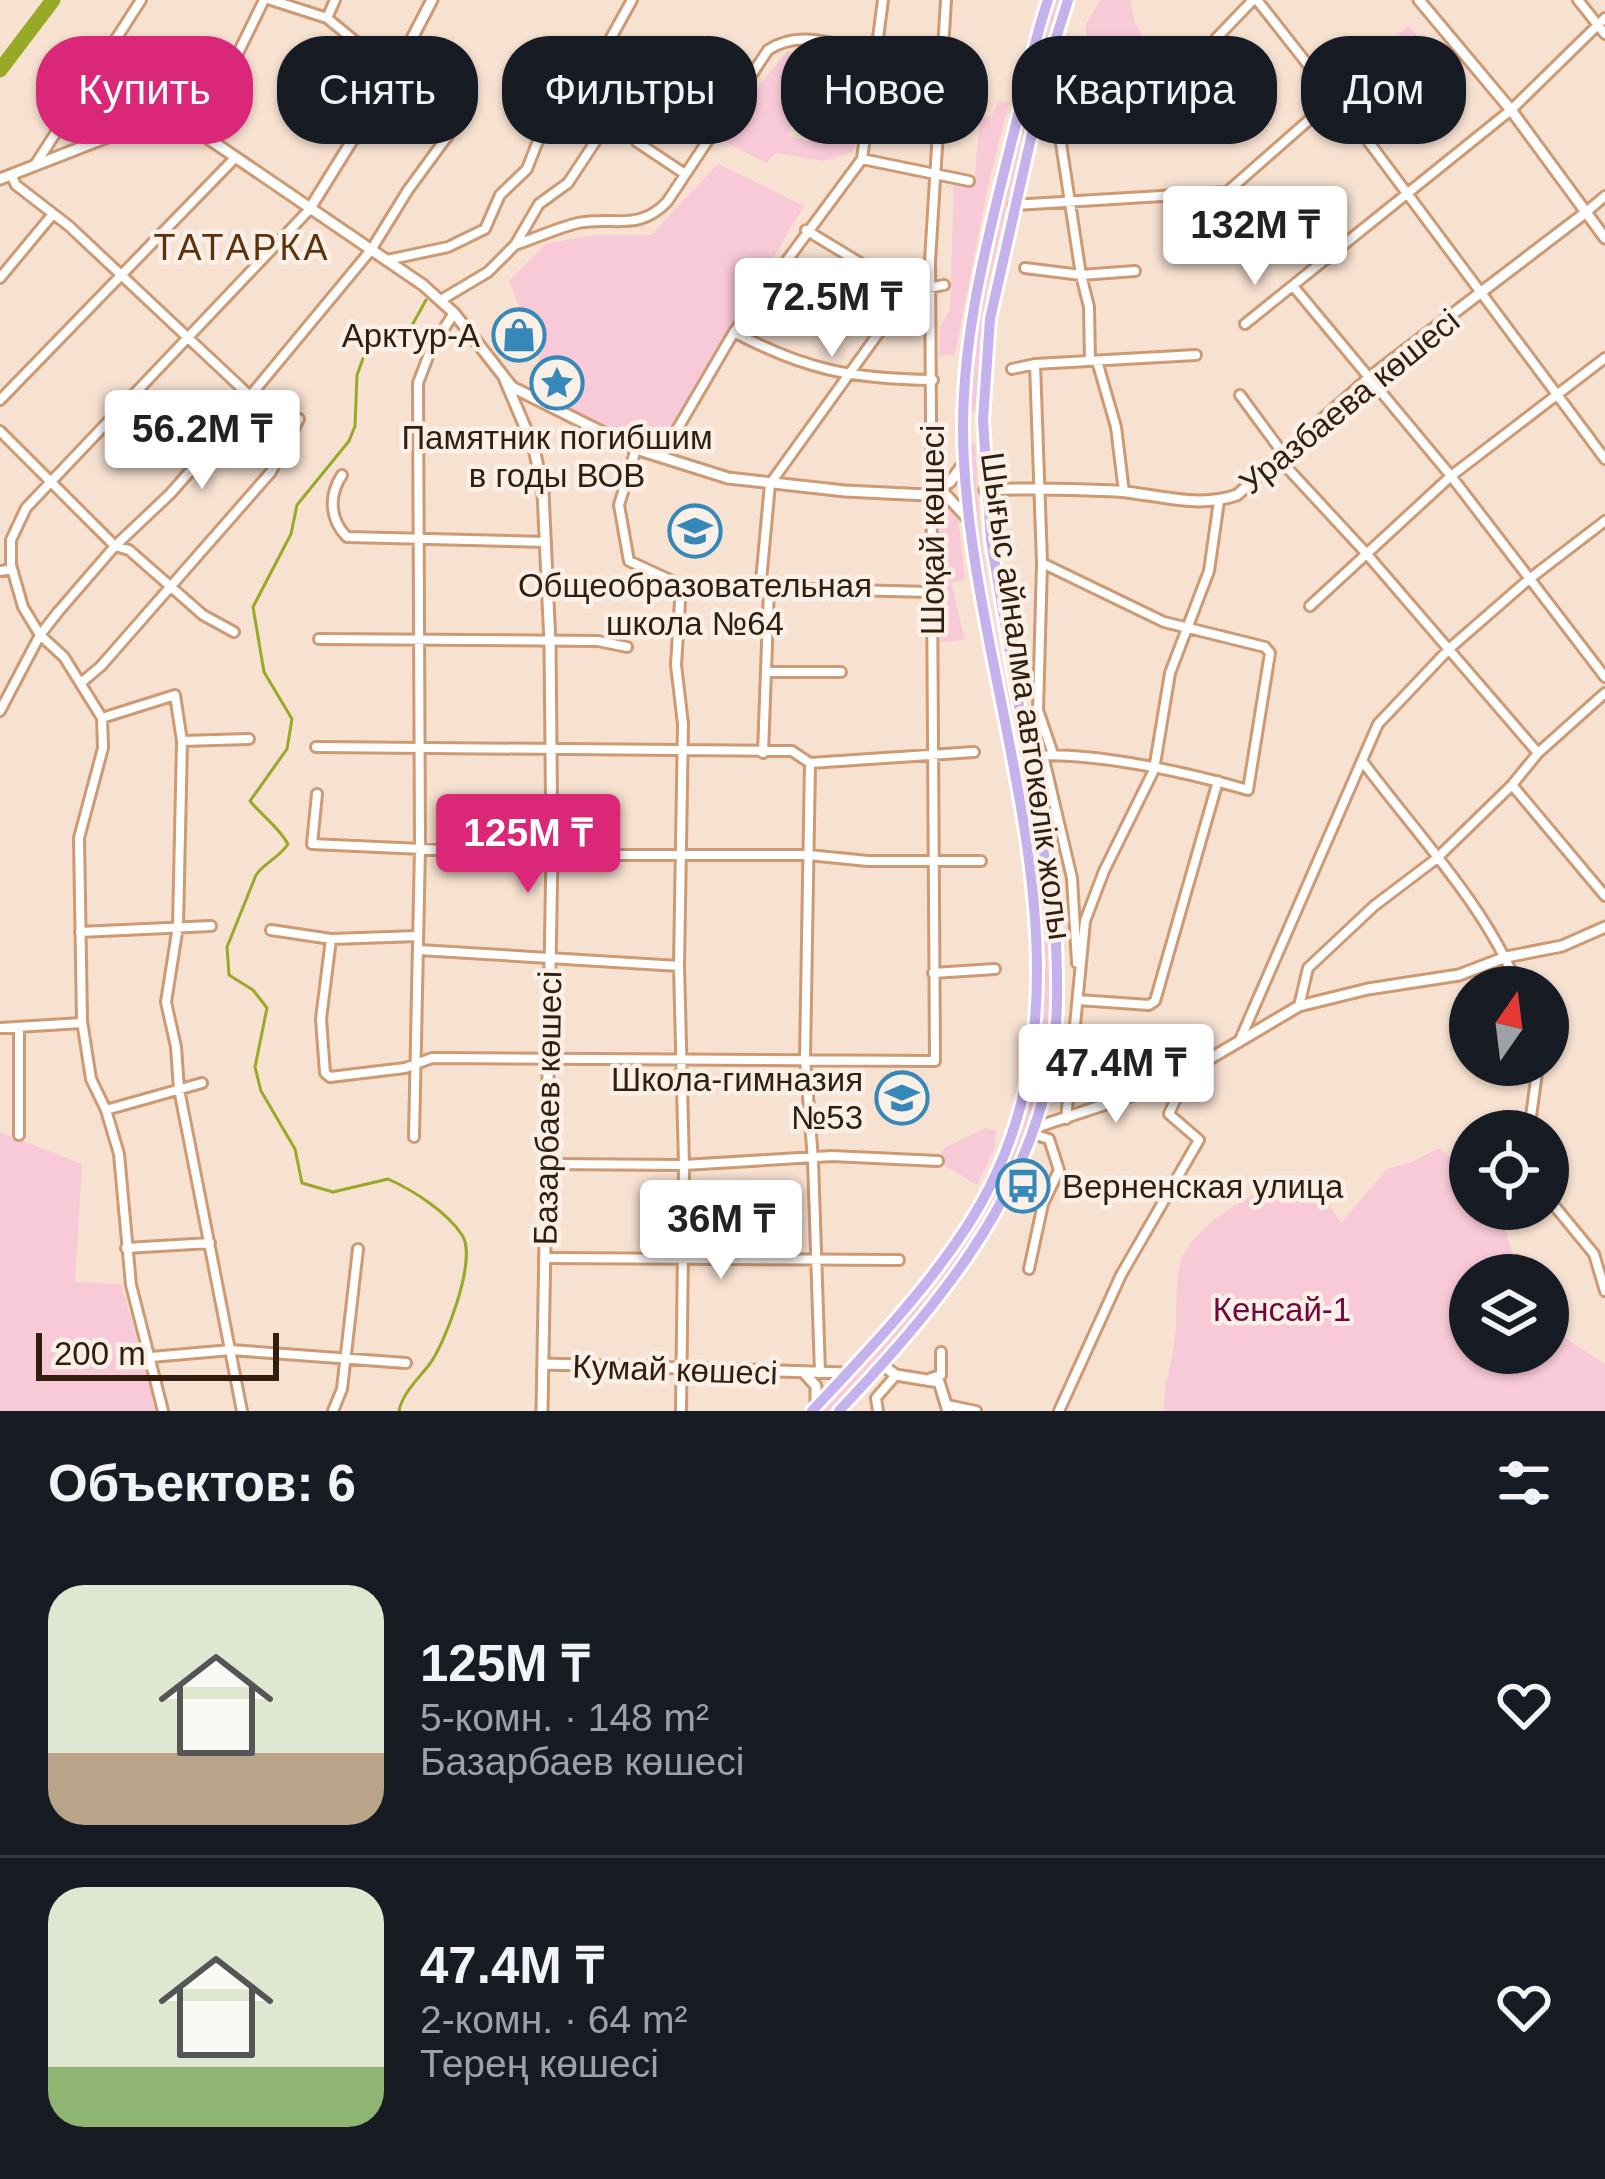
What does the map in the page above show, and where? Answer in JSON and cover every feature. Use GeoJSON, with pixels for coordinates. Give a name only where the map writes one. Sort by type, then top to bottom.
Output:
{"type":"FeatureCollection","features":[{"type":"Feature","properties":{"kind":"main road","name":"Шығыс айналма автокөлік жолы"},"geometry":{"type":"LineString","coordinates":[[814,1409],[927,1282],[966,1228],[1018,1118],[1031,1062],[1038,1008],[1035,920],[969,520],[964,464],[969,322],[1048,0]]}},
{"type":"Feature","properties":{"kind":"main road","name":"Шығыс айналма автокөлік жолы"},"geometry":{"type":"LineString","coordinates":[[839,1411],[882,1365],[984,1236],[1033,1131],[1051,1065],[1058,975],[1055,919],[985,490],[983,420],[990,319],[1047,67],[1068,0]]}},
{"type":"Feature","properties":{"kind":"street"},"geometry":{"type":"LineString","coordinates":[[34,167],[141,0]]}},
{"type":"Feature","properties":{"kind":"street"},"geometry":{"type":"LineString","coordinates":[[248,36],[267,0],[327,18],[349,36]]}},
{"type":"Feature","properties":{"kind":"street"},"geometry":{"type":"LineString","coordinates":[[327,18],[335,0]]}},
{"type":"Feature","properties":{"kind":"street"},"geometry":{"type":"LineString","coordinates":[[414,36],[433,0]]}},
{"type":"Feature","properties":{"kind":"street"},"geometry":{"type":"LineString","coordinates":[[386,260],[448,248],[485,229],[500,195],[527,169],[543,128],[583,88],[632,0]]}},
{"type":"Feature","properties":{"kind":"street"},"geometry":{"type":"LineString","coordinates":[[880,36],[883,0]]}},
{"type":"Feature","properties":{"kind":"street","name":"Шоқай көшесі"},"geometry":{"type":"LineString","coordinates":[[805,1058],[935,1061],[930,261],[946,0]]}},
{"type":"Feature","properties":{"kind":"street"},"geometry":{"type":"LineString","coordinates":[[1219,36],[1255,0],[1301,57]]}},
{"type":"Feature","properties":{"kind":"street"},"geometry":{"type":"LineString","coordinates":[[1419,0],[1511,110],[1605,238]]}},
{"type":"Feature","properties":{"kind":"street"},"geometry":{"type":"LineString","coordinates":[[1578,0],[1601,20],[1605,34]]}},
{"type":"Feature","properties":{"kind":"street"},"geometry":{"type":"LineString","coordinates":[[1245,324],[1511,110],[1601,20]]}},
{"type":"Feature","properties":{"kind":"street"},"geometry":{"type":"LineString","coordinates":[[757,66],[781,40]]}},
{"type":"Feature","properties":{"kind":"street"},"geometry":{"type":"LineString","coordinates":[[1014,205],[1227,192],[1301,127]]}},
{"type":"Feature","properties":{"kind":"street"},"geometry":{"type":"LineString","coordinates":[[5,177],[90,144]]}},
{"type":"Feature","properties":{"kind":"street"},"geometry":{"type":"LineString","coordinates":[[218,144],[441,300],[505,380],[541,404],[636,449],[712,476],[930,493],[947,496],[969,520]]}},
{"type":"Feature","properties":{"kind":"street"},"geometry":{"type":"LineString","coordinates":[[163,1411],[136,1310],[119,1154],[91,1079],[82,1023],[79,838],[103,748],[102,718],[82,682],[40,635],[23,607],[10,540],[15,526],[50,482],[310,210],[350,144]]}},
{"type":"Feature","properties":{"kind":"street"},"geometry":{"type":"LineString","coordinates":[[0,711],[40,635],[115,546],[182,482],[230,426],[370,250],[442,144]]}},
{"type":"Feature","properties":{"kind":"street"},"geometry":{"type":"LineString","coordinates":[[441,300],[488,272],[515,245],[539,204],[568,183],[594,144]]}},
{"type":"Feature","properties":{"kind":"street"},"geometry":{"type":"LineString","coordinates":[[640,144],[685,174]]}},
{"type":"Feature","properties":{"kind":"street"},"geometry":{"type":"LineString","coordinates":[[515,245],[578,224],[633,222],[653,216],[705,144]]}},
{"type":"Feature","properties":{"kind":"street"},"geometry":{"type":"LineString","coordinates":[[660,459],[734,332],[862,159],[864,144]]}},
{"type":"Feature","properties":{"kind":"street"},"geometry":{"type":"LineString","coordinates":[[1061,144],[1094,361],[1117,427],[1124,492]]}},
{"type":"Feature","properties":{"kind":"street"},"geometry":{"type":"LineString","coordinates":[[1369,144],[1605,459]]}},
{"type":"Feature","properties":{"kind":"street"},"geometry":{"type":"LineString","coordinates":[[0,400],[236,158]]}},
{"type":"Feature","properties":{"kind":"street"},"geometry":{"type":"LineString","coordinates":[[862,159],[969,181]]}},
{"type":"Feature","properties":{"kind":"street"},"geometry":{"type":"LineString","coordinates":[[5,177],[53,214],[250,396],[267,409],[299,419],[271,472],[116,650],[82,682]]}},
{"type":"Feature","properties":{"kind":"street","name":"Уразбаева көшесі"},"geometry":{"type":"LineString","coordinates":[[985,490],[1124,492],[1219,501],[1256,482],[1280,455],[1370,377],[1605,196]]}},
{"type":"Feature","properties":{"kind":"street"},"geometry":{"type":"LineString","coordinates":[[0,278],[53,214]]}},
{"type":"Feature","properties":{"kind":"street"},"geometry":{"type":"LineString","coordinates":[[806,230],[908,292],[944,285]]}},
{"type":"Feature","properties":{"kind":"street"},"geometry":{"type":"LineString","coordinates":[[763,753],[770,484],[930,261]]}},
{"type":"Feature","properties":{"kind":"street"},"geometry":{"type":"LineString","coordinates":[[1025,268],[1081,275],[1136,271]]}},
{"type":"Feature","properties":{"kind":"street"},"geometry":{"type":"LineString","coordinates":[[1293,286],[1450,476],[1605,677]]}},
{"type":"Feature","properties":{"kind":"street"},"geometry":{"type":"LineString","coordinates":[[414,1137],[420,848],[418,383],[430,349],[454,313]]}},
{"type":"Feature","properties":{"kind":"street"},"geometry":{"type":"LineString","coordinates":[[734,332],[783,358],[835,374],[933,380]]}},
{"type":"Feature","properties":{"kind":"street"},"geometry":{"type":"LineString","coordinates":[[1012,369],[1196,356]]}},
{"type":"Feature","properties":{"kind":"street"},"geometry":{"type":"LineString","coordinates":[[1310,606],[1450,476],[1605,358]]}},
{"type":"Feature","properties":{"kind":"street"},"geometry":{"type":"LineString","coordinates":[[1035,364],[1042,563],[1038,710],[1072,878],[1078,1000]]}},
{"type":"Feature","properties":{"kind":"street","name":"Базарбаев көшесі"},"geometry":{"type":"LineString","coordinates":[[505,380],[533,448],[543,493],[550,644],[552,855],[542,1411]]}},
{"type":"Feature","properties":{"kind":"street"},"geometry":{"type":"LineString","coordinates":[[1240,395],[1280,455],[1538,753]]}},
{"type":"Feature","properties":{"kind":"street"},"geometry":{"type":"LineString","coordinates":[[0,431],[115,546],[129,550],[214,623],[234,632]]}},
{"type":"Feature","properties":{"kind":"street"},"geometry":{"type":"LineString","coordinates":[[636,449],[619,505],[629,561],[681,585],[676,665],[683,724],[681,1411]]}},
{"type":"Feature","properties":{"kind":"street"},"geometry":{"type":"LineString","coordinates":[[930,493],[950,482],[964,464]]}},
{"type":"Feature","properties":{"kind":"street"},"geometry":{"type":"LineString","coordinates":[[342,475],[333,515],[347,537],[546,542]]}},
{"type":"Feature","properties":{"kind":"street"},"geometry":{"type":"LineString","coordinates":[[1066,1119],[1085,921],[1154,770],[1170,673],[1209,571],[1219,501]]}},
{"type":"Feature","properties":{"kind":"street"},"geometry":{"type":"LineString","coordinates":[[1238,1044],[1378,724],[1450,648],[1605,521]]}},
{"type":"Feature","properties":{"kind":"street"},"geometry":{"type":"LineString","coordinates":[[1028,756],[1154,770],[1247,790],[1270,653],[1265,647],[1164,622],[1042,563]]}},
{"type":"Feature","properties":{"kind":"street"},"geometry":{"type":"LineString","coordinates":[[0,571],[12,569]]}},
{"type":"Feature","properties":{"kind":"street"},"geometry":{"type":"LineString","coordinates":[[765,585],[931,592]]}},
{"type":"Feature","properties":{"kind":"street"},"geometry":{"type":"LineString","coordinates":[[319,639],[598,641],[627,647]]}},
{"type":"Feature","properties":{"kind":"street"},"geometry":{"type":"LineString","coordinates":[[767,672],[842,672]]}},
{"type":"Feature","properties":{"kind":"street"},"geometry":{"type":"LineString","coordinates":[[1299,1006],[1308,968],[1374,906],[1436,859],[1538,753],[1605,693]]}},
{"type":"Feature","properties":{"kind":"street"},"geometry":{"type":"LineString","coordinates":[[102,718],[175,695],[182,741],[178,926],[166,1002],[242,1411]]}},
{"type":"Feature","properties":{"kind":"street"},"geometry":{"type":"LineString","coordinates":[[182,741],[249,740]]}},
{"type":"Feature","properties":{"kind":"street"},"geometry":{"type":"LineString","coordinates":[[316,747],[791,751],[809,763],[974,752]]}},
{"type":"Feature","properties":{"kind":"street"},"geometry":{"type":"LineString","coordinates":[[1363,761],[1510,966]]}},
{"type":"Feature","properties":{"kind":"street"},"geometry":{"type":"LineString","coordinates":[[809,763],[805,1058],[820,1373]]}},
{"type":"Feature","properties":{"kind":"street"},"geometry":{"type":"LineString","coordinates":[[1078,1000],[1149,1005],[1155,1001],[1217,782]]}},
{"type":"Feature","properties":{"kind":"street"},"geometry":{"type":"LineString","coordinates":[[1512,785],[1605,896]]}},
{"type":"Feature","properties":{"kind":"street"},"geometry":{"type":"LineString","coordinates":[[317,794],[312,844],[552,855],[981,861]]}},
{"type":"Feature","properties":{"kind":"street"},"geometry":{"type":"LineString","coordinates":[[80,932],[211,926]]}},
{"type":"Feature","properties":{"kind":"street"},"geometry":{"type":"LineString","coordinates":[[1033,1131],[1180,1078],[1299,1006],[1368,988],[1459,975],[1507,957],[1562,946],[1605,927]]}},
{"type":"Feature","properties":{"kind":"street"},"geometry":{"type":"LineString","coordinates":[[271,930],[331,939],[419,936]]}},
{"type":"Feature","properties":{"kind":"street"},"geometry":{"type":"LineString","coordinates":[[331,939],[321,1019],[325,1073],[330,1077],[405,1068],[432,1058],[805,1058]]}},
{"type":"Feature","properties":{"kind":"street"},"geometry":{"type":"LineString","coordinates":[[419,950],[679,967]]}},
{"type":"Feature","properties":{"kind":"street"},"geometry":{"type":"LineString","coordinates":[[933,973],[995,968]]}},
{"type":"Feature","properties":{"kind":"street"},"geometry":{"type":"LineString","coordinates":[[0,1028],[82,1023]]}},
{"type":"Feature","properties":{"kind":"street"},"geometry":{"type":"LineString","coordinates":[[19,1028],[19,1136]]}},
{"type":"Feature","properties":{"kind":"street"},"geometry":{"type":"LineString","coordinates":[[1059,1411],[1113,1292],[1199,1140],[1169,1114],[1180,1078]]}},
{"type":"Feature","properties":{"kind":"street"},"geometry":{"type":"LineString","coordinates":[[106,1110],[202,1083]]}},
{"type":"Feature","properties":{"kind":"street"},"geometry":{"type":"LineString","coordinates":[[1033,1131],[1049,1139],[1063,1187]]}},
{"type":"Feature","properties":{"kind":"street"},"geometry":{"type":"LineString","coordinates":[[547,1164],[684,1166],[832,1156],[938,1161]]}},
{"type":"Feature","properties":{"kind":"street"},"geometry":{"type":"LineString","coordinates":[[1029,1268],[1043,1204],[1059,1170]]}},
{"type":"Feature","properties":{"kind":"street"},"geometry":{"type":"LineString","coordinates":[[1569,1224],[1594,1254],[1605,1291]]}},
{"type":"Feature","properties":{"kind":"street"},"geometry":{"type":"LineString","coordinates":[[126,1248],[210,1243]]}},
{"type":"Feature","properties":{"kind":"street"},"geometry":{"type":"LineString","coordinates":[[333,1411],[342,1389],[358,1249]]}},
{"type":"Feature","properties":{"kind":"street"},"geometry":{"type":"LineString","coordinates":[[544,1258],[899,1260]]}},
{"type":"Feature","properties":{"kind":"street"},"geometry":{"type":"LineString","coordinates":[[151,1357],[231,1350],[406,1363]]}},
{"type":"Feature","properties":{"kind":"street"},"geometry":{"type":"LineString","coordinates":[[882,1365],[896,1375],[932,1378],[941,1375],[941,1352]]}},
{"type":"Feature","properties":{"kind":"street","name":"Кумай көшесі"},"geometry":{"type":"LineString","coordinates":[[545,1364],[845,1373]]}},
{"type":"Feature","properties":{"kind":"street"},"geometry":{"type":"LineString","coordinates":[[805,1374],[816,1386],[814,1409]]}},
{"type":"Feature","properties":{"kind":"street"},"geometry":{"type":"LineString","coordinates":[[878,1411],[876,1398],[896,1375]]}},
{"type":"Feature","properties":{"kind":"street"},"geometry":{"type":"LineString","coordinates":[[932,1378],[939,1382],[947,1408],[976,1411]]}},
{"type":"Feature","properties":{"kind":"green space"},"geometry":{"type":"Polygon","coordinates":[[[1053,0],[1059,0],[1048,36],[1044,36],[1053,0]]]}},
{"type":"Feature","properties":{"kind":"green space"},"geometry":{"type":"Polygon","coordinates":[[[1100,0],[1130,0],[1142,36],[1086,36],[1086,24],[1100,0]]]}},
{"type":"Feature","properties":{"kind":"green space"},"geometry":{"type":"Polygon","coordinates":[[[1409,26],[1417,36],[1396,36],[1409,26]]]}},
{"type":"Feature","properties":{"kind":"green space"},"geometry":{"type":"Polygon","coordinates":[[[781,59],[781,144],[854,144],[853,152],[823,161],[775,153],[766,163],[730,144],[757,144],[757,89],[781,59]]]}},
{"type":"Feature","properties":{"kind":"green space"},"geometry":{"type":"Polygon","coordinates":[[[999,101],[1009,102],[955,354],[939,356],[940,326],[950,311],[954,182],[974,182],[978,144],[988,144],[988,117],[999,101]]]}},
{"type":"Feature","properties":{"kind":"green space"},"geometry":{"type":"Polygon","coordinates":[[[1021,144],[987,290],[975,411],[970,411],[982,290],[1021,144]]]}},
{"type":"Feature","properties":{"kind":"green space"},"geometry":{"type":"Polygon","coordinates":[[[718,164],[804,206],[657,451],[540,394],[547,378],[509,281],[547,243],[596,235],[651,235],[718,164]]]}},
{"type":"Feature","properties":{"kind":"green space"},"geometry":{"type":"Polygon","coordinates":[[[975,443],[993,613],[1047,914],[1051,989],[1046,1061],[1029,1130],[992,1209],[943,1280],[888,1347],[829,1411],[823,1411],[934,1288],[972,1233],[1023,1128],[1038,1072],[1046,964],[1028,828],[977,546],[969,444],[975,443]]]}},
{"type":"Feature","properties":{"kind":"green space"},"geometry":{"type":"Polygon","coordinates":[[[944,500],[957,509],[965,579],[951,582],[965,640],[940,642],[946,594],[938,578],[935,506],[944,500]]]}},
{"type":"Feature","properties":{"kind":"green space"},"geometry":{"type":"Polygon","coordinates":[[[986,1128],[996,1131],[994,1149],[977,1185],[938,1161],[944,1148],[986,1128]]]}},
{"type":"Feature","properties":{"kind":"green space"},"geometry":{"type":"Polygon","coordinates":[[[0,1132],[82,1164],[75,1282],[121,1284],[157,1411],[0,1411],[0,1132]]]}},
{"type":"Feature","properties":{"kind":"green space","name":"Кенсай-1"},"geometry":{"type":"Polygon","coordinates":[[[1439,1148],[1449,1155],[1449,1230],[1505,1230],[1512,1254],[1449,1254],[1449,1374],[1569,1374],[1569,1341],[1605,1364],[1605,1411],[1164,1411],[1179,1270],[1197,1236],[1245,1199],[1279,1185],[1320,1191],[1341,1223],[1387,1169],[1439,1148]]]}},
{"type":"Feature","properties":{"kind":"waterway"},"geometry":{"type":"LineString","coordinates":[[0,70],[53,0]]}},
{"type":"Feature","properties":{"kind":"waterway"},"geometry":{"type":"LineString","coordinates":[[399,1411],[451,1321],[466,1262],[462,1235],[429,1202],[388,1179],[333,1192],[302,1183],[295,1149],[261,1091],[255,1067],[267,1008],[253,990],[229,975],[227,947],[256,875],[288,844],[250,801],[287,749],[292,719],[264,672],[253,607],[291,534],[297,505],[349,441],[355,426],[357,375],[365,353],[410,329],[426,300]]}},
{"type":"Feature","properties":{"kind":"place","name":"Арктур-А"},"geometry":{"type":"Point","coordinates":[519,335]}},
{"type":"Feature","properties":{"kind":"place","name":"Памятник погибшим в годы ВОВ"},"geometry":{"type":"Point","coordinates":[557,383]}},
{"type":"Feature","properties":{"kind":"place","name":"Общеобразовательная школа №64"},"geometry":{"type":"Point","coordinates":[695,531]}},
{"type":"Feature","properties":{"kind":"place","name":"Школа-гимназия №53"},"geometry":{"type":"Point","coordinates":[902,1098]}},
{"type":"Feature","properties":{"kind":"place","name":"Верненская улица"},"geometry":{"type":"Point","coordinates":[1023,1186]}},
{"type":"Feature","properties":{"kind":"district","name":"ТАТАРКА"},"geometry":{"type":"Point","coordinates":[242,247]}}]}
